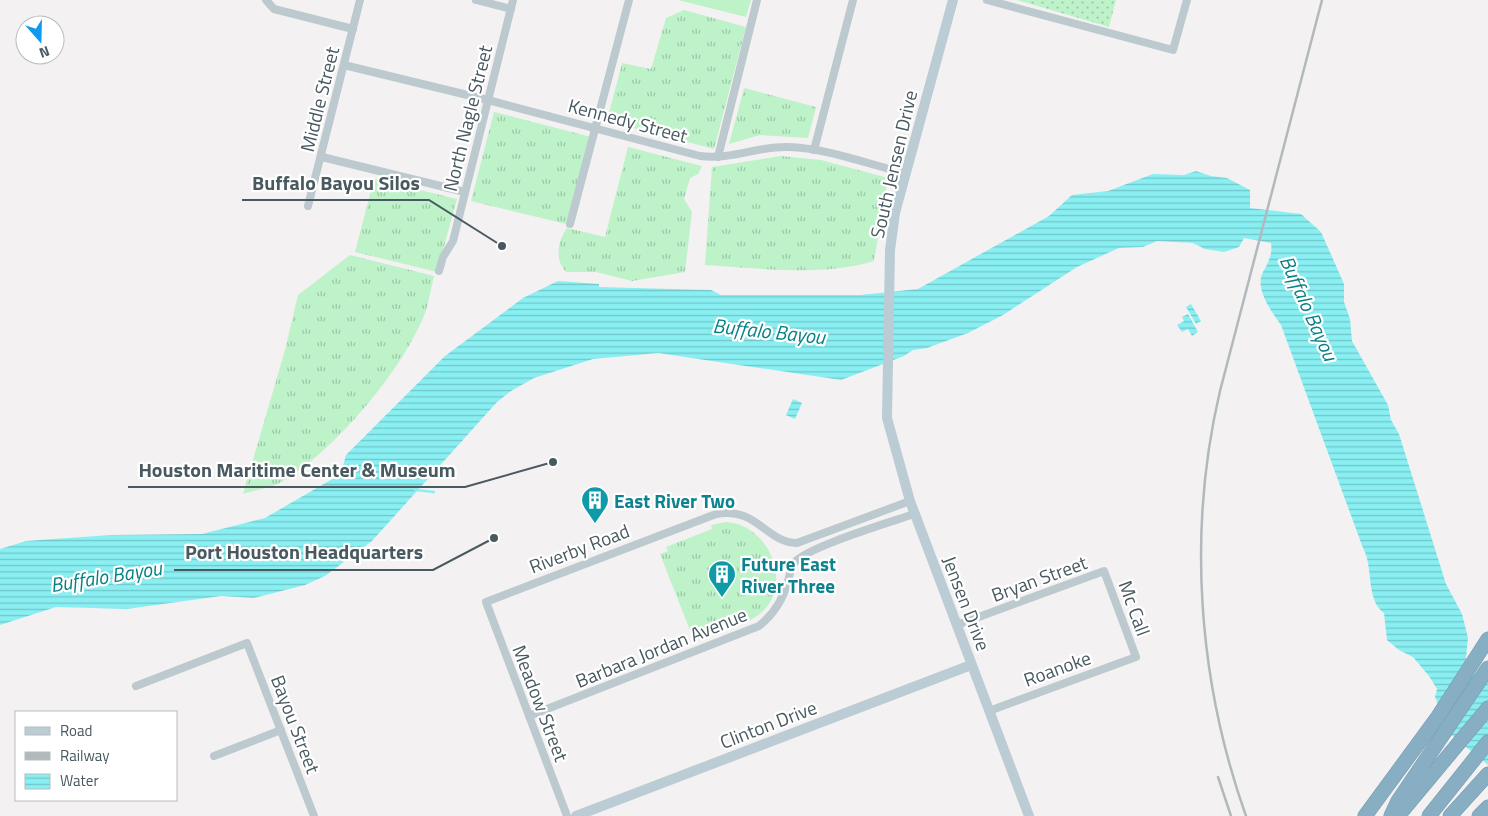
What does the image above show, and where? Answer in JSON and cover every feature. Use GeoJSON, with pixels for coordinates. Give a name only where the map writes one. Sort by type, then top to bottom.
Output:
{"type":"FeatureCollection","features":[{"type":"Feature","properties":{"kind":"highway"},"geometry":{"type":"LineString","coordinates":[[1365,816],[1437,718],[1488,639]]}},
{"type":"Feature","properties":{"kind":"highway"},"geometry":{"type":"LineString","coordinates":[[1391,816],[1398,801],[1488,668]]}},
{"type":"Feature","properties":{"kind":"highway"},"geometry":{"type":"LineString","coordinates":[[1398,816],[1488,708]]}},
{"type":"Feature","properties":{"kind":"highway"},"geometry":{"type":"LineString","coordinates":[[1428,816],[1488,742]]}},
{"type":"Feature","properties":{"kind":"highway"},"geometry":{"type":"LineString","coordinates":[[1450,816],[1488,774]]}},
{"type":"Feature","properties":{"kind":"highway"},"geometry":{"type":"LineString","coordinates":[[1479,816],[1488,807]]}},
{"type":"Feature","properties":{"kind":"main road","name":"South Jensen Drive"},"geometry":{"type":"LineString","coordinates":[[887,399],[890,250],[895,213],[953,0]]}},
{"type":"Feature","properties":{"kind":"main road","name":"Jensen Drive"},"geometry":{"type":"LineString","coordinates":[[887,399],[888,429],[914,514],[1029,816]]}},
{"type":"Feature","properties":{"kind":"main road","name":"Clinton Drive"},"geometry":{"type":"LineString","coordinates":[[576,816],[971,665]]}},
{"type":"Feature","properties":{"kind":"street"},"geometry":{"type":"LineString","coordinates":[[266,0],[274,9],[353,28]]}},
{"type":"Feature","properties":{"kind":"street","name":"Middle Street"},"geometry":{"type":"LineString","coordinates":[[308,206],[322,157],[360,0]]}},
{"type":"Feature","properties":{"kind":"street"},"geometry":{"type":"LineString","coordinates":[[476,0],[511,9]]}},
{"type":"Feature","properties":{"kind":"street","name":"North Nagle Street"},"geometry":{"type":"LineString","coordinates":[[439,271],[443,257],[453,241],[513,0]]}},
{"type":"Feature","properties":{"kind":"street"},"geometry":{"type":"LineString","coordinates":[[570,224],[597,129],[629,0]]}},
{"type":"Feature","properties":{"kind":"street"},"geometry":{"type":"LineString","coordinates":[[718,157],[757,0]]}},
{"type":"Feature","properties":{"kind":"street"},"geometry":{"type":"LineString","coordinates":[[814,150],[853,0]]}},
{"type":"Feature","properties":{"kind":"street"},"geometry":{"type":"LineString","coordinates":[[987,0],[1174,50],[1187,0]]}},
{"type":"Feature","properties":{"kind":"street","name":"Kennedy Street"},"geometry":{"type":"LineString","coordinates":[[344,65],[488,100],[700,156],[718,157],[787,147],[814,150],[905,172]]}},
{"type":"Feature","properties":{"kind":"street"},"geometry":{"type":"LineString","coordinates":[[322,157],[465,192]]}},
{"type":"Feature","properties":{"kind":"street","name":"Riverby Road"},"geometry":{"type":"LineString","coordinates":[[486,602],[711,515],[739,514],[753,520],[784,542],[801,543],[910,501]]}},
{"type":"Feature","properties":{"kind":"street","name":"Barbara Jordan Avenue"},"geometry":{"type":"LineString","coordinates":[[529,716],[760,626],[774,613],[793,564],[806,553],[914,514]]}},
{"type":"Feature","properties":{"kind":"street","name":"Bryan Street"},"geometry":{"type":"LineString","coordinates":[[957,625],[1104,571]]}},
{"type":"Feature","properties":{"kind":"street","name":"Mc Call"},"geometry":{"type":"LineString","coordinates":[[1104,571],[1136,657]]}},
{"type":"Feature","properties":{"kind":"street","name":"Meadow Street"},"geometry":{"type":"LineString","coordinates":[[486,602],[567,816]]}},
{"type":"Feature","properties":{"kind":"street","name":"Bayou Street"},"geometry":{"type":"LineString","coordinates":[[136,686],[247,643],[312,816]]}},
{"type":"Feature","properties":{"kind":"street","name":"Roanoke"},"geometry":{"type":"LineString","coordinates":[[989,711],[1136,657]]}},
{"type":"Feature","properties":{"kind":"street"},"geometry":{"type":"LineString","coordinates":[[214,756],[281,730]]}},
{"type":"Feature","properties":{"kind":"green space"},"geometry":{"type":"Polygon","coordinates":[[[678,0],[751,0],[746,17],[678,0]]]}},
{"type":"Feature","properties":{"kind":"green space"},"geometry":{"type":"Polygon","coordinates":[[[1017,0],[1116,0],[1109,27],[1017,0]]]}},
{"type":"Feature","properties":{"kind":"green space"},"geometry":{"type":"Polygon","coordinates":[[[684,10],[746,27],[714,149],[607,121],[622,63],[651,69],[666,18],[684,10]]]}},
{"type":"Feature","properties":{"kind":"green space"},"geometry":{"type":"Polygon","coordinates":[[[744,88],[816,107],[808,138],[760,135],[729,144],[744,88]]]}},
{"type":"Feature","properties":{"kind":"green space"},"geometry":{"type":"Polygon","coordinates":[[[494,112],[591,137],[566,224],[471,201],[494,112]]]}},
{"type":"Feature","properties":{"kind":"green space"},"geometry":{"type":"Polygon","coordinates":[[[628,147],[702,166],[698,174],[690,178],[684,199],[692,212],[685,272],[632,281],[596,272],[566,272],[560,261],[559,250],[561,239],[567,228],[605,237],[628,147]]]}},
{"type":"Feature","properties":{"kind":"green space"},"geometry":{"type":"Polygon","coordinates":[[[781,156],[821,160],[888,178],[874,261],[854,266],[812,270],[705,265],[712,167],[781,156]]]}},
{"type":"Feature","properties":{"kind":"green space"},"geometry":{"type":"Polygon","coordinates":[[[374,179],[457,199],[437,272],[355,252],[374,179]]]}},
{"type":"Feature","properties":{"kind":"green space"},"geometry":{"type":"Polygon","coordinates":[[[350,255],[434,276],[425,313],[401,359],[384,383],[365,407],[324,450],[283,481],[243,494],[285,350],[298,295],[350,255]]]}},
{"type":"Feature","properties":{"kind":"green space"},"geometry":{"type":"Polygon","coordinates":[[[726,522],[743,526],[757,535],[767,548],[774,564],[776,580],[773,595],[765,609],[750,620],[748,616],[693,638],[660,554],[668,551],[666,547],[712,529],[711,525],[726,522]]]}},
{"type":"Feature","properties":{"kind":"water","name":"Buffalo Bayou"},"geometry":{"type":"Polygon","coordinates":[[[1196,171],[1211,176],[1227,178],[1250,190],[1250,208],[1301,214],[1321,232],[1344,284],[1344,302],[1350,319],[1352,341],[1388,405],[1391,420],[1399,434],[1446,584],[1462,614],[1468,638],[1465,668],[1488,681],[1488,765],[1450,734],[1435,697],[1437,689],[1429,676],[1413,657],[1399,650],[1387,640],[1384,613],[1374,600],[1366,556],[1281,325],[1262,293],[1261,279],[1271,255],[1271,243],[1244,238],[1239,247],[1224,252],[1205,249],[1193,243],[1157,241],[1143,247],[1119,248],[1077,267],[1003,315],[968,333],[927,348],[913,350],[904,356],[841,380],[658,353],[593,359],[534,378],[511,391],[497,402],[372,541],[325,576],[305,585],[254,598],[221,596],[127,609],[56,607],[0,625],[0,549],[26,541],[111,535],[202,534],[265,518],[334,478],[343,466],[346,455],[445,356],[523,298],[558,281],[599,284],[599,287],[711,290],[721,295],[860,295],[918,289],[1049,216],[1072,195],[1108,191],[1153,174],[1184,175],[1196,171]]]}},
{"type":"Feature","properties":{"kind":"water"},"geometry":{"type":"Polygon","coordinates":[[[1191,304],[1201,321],[1196,324],[1186,307],[1191,304]]]}},
{"type":"Feature","properties":{"kind":"water"},"geometry":{"type":"Polygon","coordinates":[[[1188,314],[1198,332],[1192,336],[1188,329],[1182,332],[1177,325],[1184,321],[1182,317],[1188,314]]]}},
{"type":"Feature","properties":{"kind":"water"},"geometry":{"type":"Polygon","coordinates":[[[793,399],[802,403],[795,419],[786,415],[793,399]]]}},
{"type":"Feature","properties":{"kind":"waterway"},"geometry":{"type":"LineString","coordinates":[[415,490],[434,492]]}},
{"type":"Feature","properties":{"kind":"railway"},"geometry":{"type":"LineString","coordinates":[[1246,816],[1230,765],[1217,712],[1208,659],[1201,551],[1203,497],[1220,391],[1322,0]]}},
{"type":"Feature","properties":{"kind":"railway"},"geometry":{"type":"LineString","coordinates":[[1218,777],[1231,816]]}},
{"type":"Feature","properties":{"kind":"place","name":"Buffalo Bayou Silos"},"geometry":{"type":"Point","coordinates":[502,246]}},
{"type":"Feature","properties":{"kind":"place","name":"Houston Maritime Center & Museum"},"geometry":{"type":"Point","coordinates":[553,462]}},
{"type":"Feature","properties":{"kind":"place","name":"East River Two"},"geometry":{"type":"Point","coordinates":[595,524]}},
{"type":"Feature","properties":{"kind":"place","name":"Port Houston Headquarters"},"geometry":{"type":"Point","coordinates":[494,538]}},
{"type":"Feature","properties":{"kind":"place","name":"Future East River Three"},"geometry":{"type":"Point","coordinates":[722,598]}}]}
